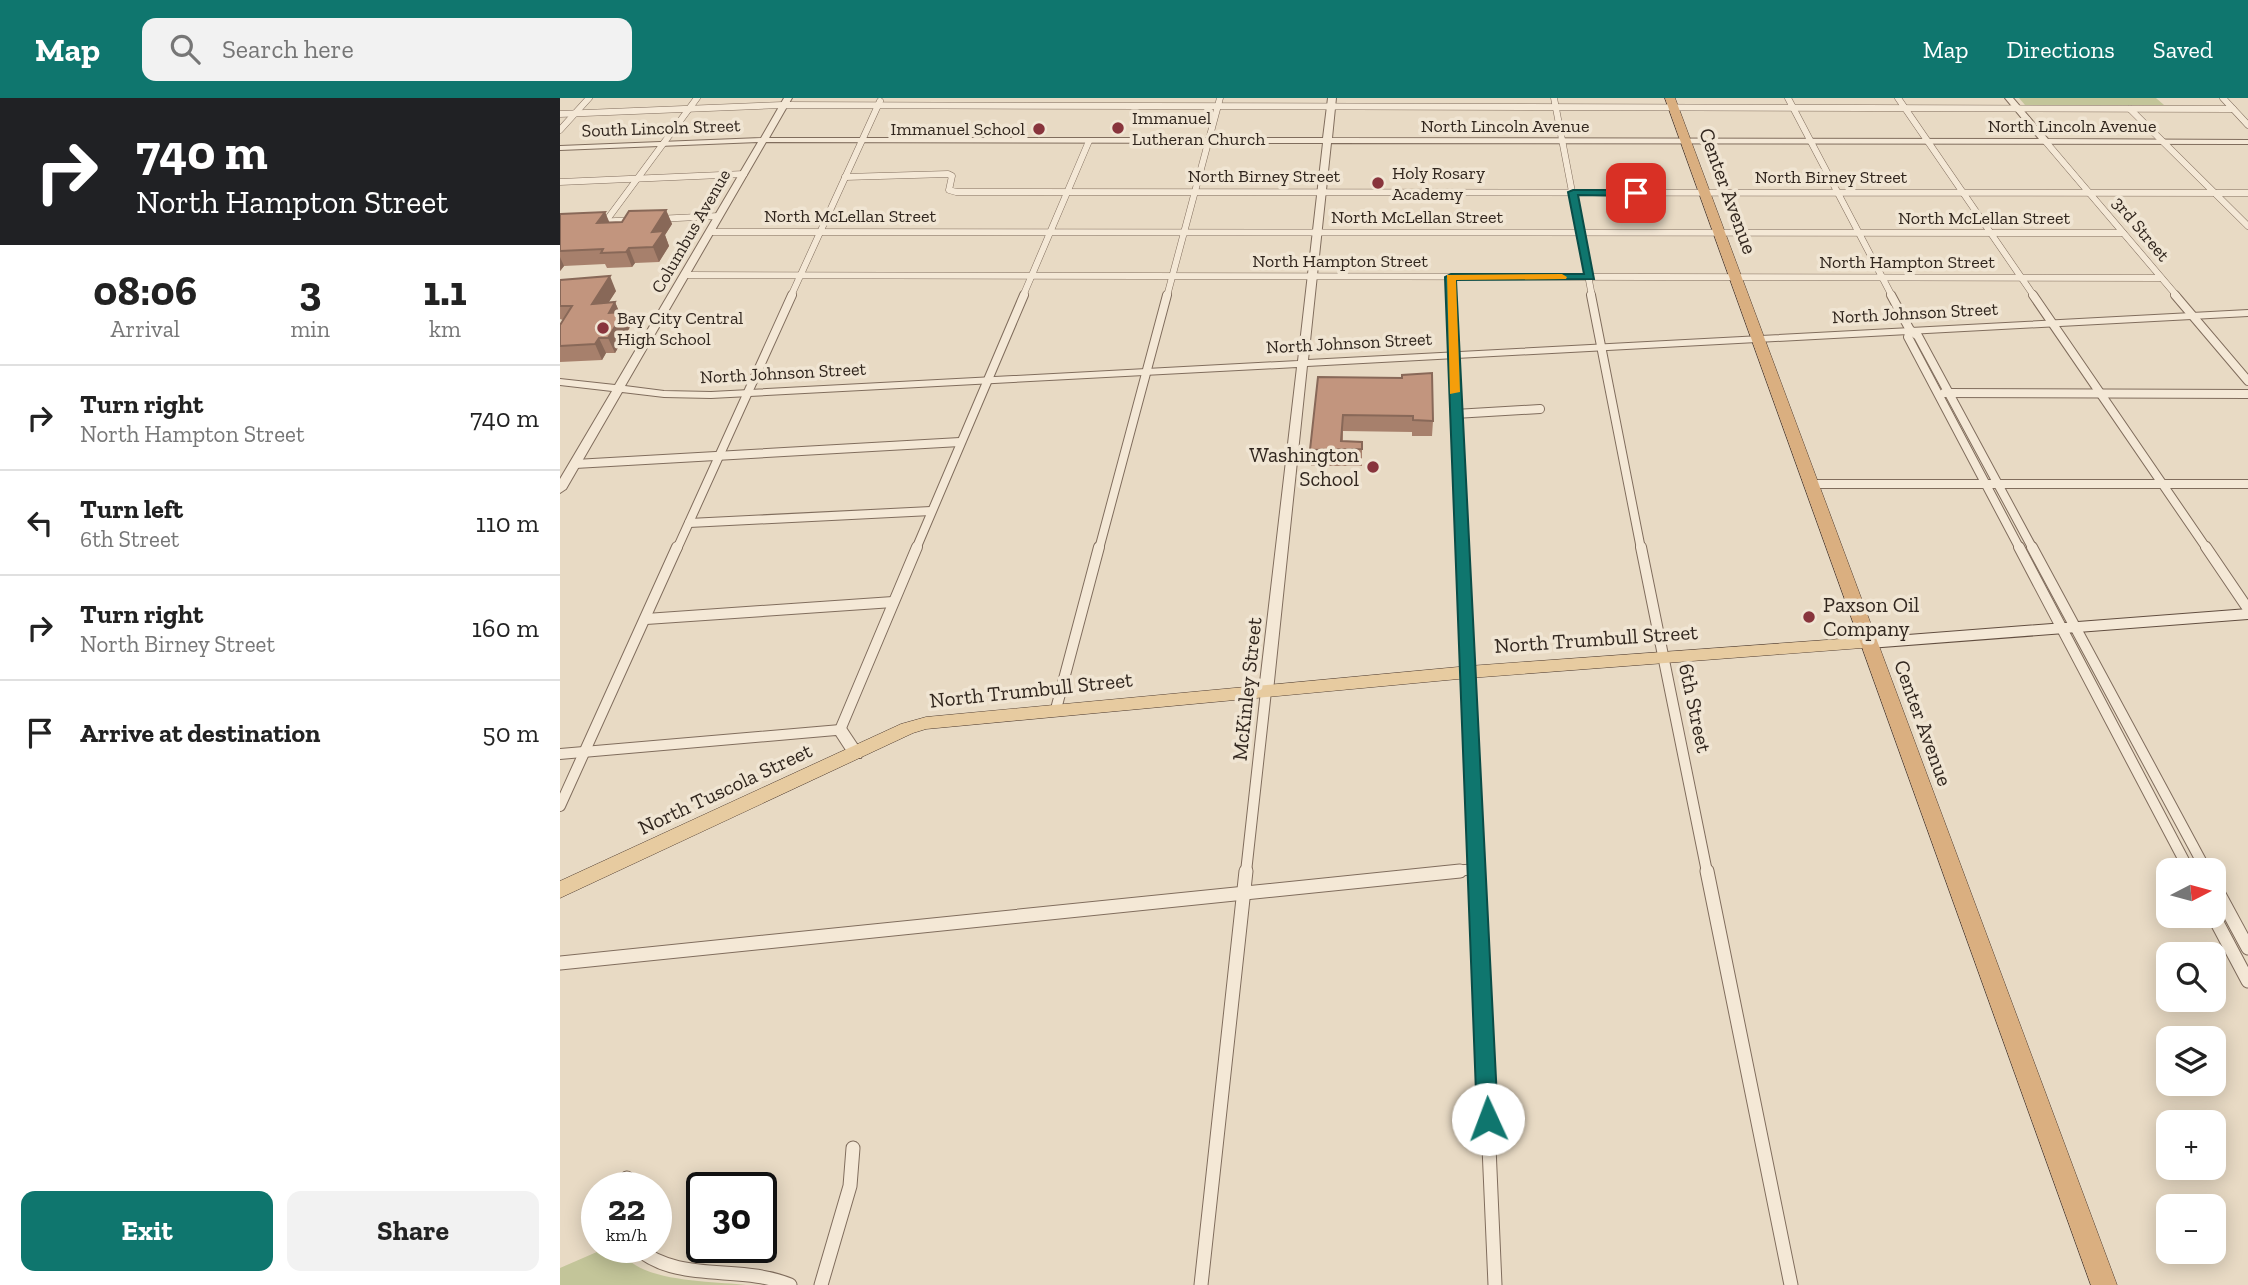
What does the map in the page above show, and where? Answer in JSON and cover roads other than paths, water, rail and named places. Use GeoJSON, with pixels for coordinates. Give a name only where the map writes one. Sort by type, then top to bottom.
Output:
{"type":"FeatureCollection","features":[{"type":"Feature","properties":{"kind":"highway","name":"Center Avenue"},"geometry":{"type":"LineString","coordinates":[[1672,103],[2104,1285]]}},
{"type":"Feature","properties":{"kind":"main road","name":"North Trumbull Street"},"geometry":{"type":"LineString","coordinates":[[908,728],[947,720],[1056,709],[1469,672],[1869,643],[2248,611]]}},
{"type":"Feature","properties":{"kind":"main road","name":"North Tuscola Street"},"geometry":{"type":"LineString","coordinates":[[560,890],[908,728]]}},
{"type":"Feature","properties":{"kind":"street"},"geometry":{"type":"LineString","coordinates":[[560,130],[589,98]]}},
{"type":"Feature","properties":{"kind":"street"},"geometry":{"type":"LineString","coordinates":[[606,221],[697,98]]}},
{"type":"Feature","properties":{"kind":"street"},"geometry":{"type":"LineString","coordinates":[[1106,108],[1110,98]]}},
{"type":"Feature","properties":{"kind":"street"},"geometry":{"type":"LineString","coordinates":[[1056,709],[1220,98]]}},
{"type":"Feature","properties":{"kind":"street"},"geometry":{"type":"LineString","coordinates":[[1788,98],[1910,330],[1908,337],[1998,483],[2183,858]]}},
{"type":"Feature","properties":{"kind":"street"},"geometry":{"type":"LineString","coordinates":[[1898,98],[2248,611]]}},
{"type":"Feature","properties":{"kind":"street","name":"3rd Street"},"geometry":{"type":"LineString","coordinates":[[2009,98],[2248,381]]}},
{"type":"Feature","properties":{"kind":"street"},"geometry":{"type":"LineString","coordinates":[[2223,98],[2248,125]]}},
{"type":"Feature","properties":{"kind":"street"},"geometry":{"type":"LineString","coordinates":[[560,114],[785,102],[1106,108],[1218,108],[1332,103],[1672,103],[1793,108],[2233,109]]}},
{"type":"Feature","properties":{"kind":"street","name":"Columbus Avenue"},"geometry":{"type":"LineString","coordinates":[[560,489],[687,275],[785,102]]}},
{"type":"Feature","properties":{"kind":"street"},"geometry":{"type":"LineString","coordinates":[[560,806],[880,102]]}},
{"type":"Feature","properties":{"kind":"street","name":"McKinley Street"},"geometry":{"type":"LineString","coordinates":[[1201,1285],[1332,103]]}},
{"type":"Feature","properties":{"kind":"street","name":"6th Street"},"geometry":{"type":"LineString","coordinates":[[1555,103],[1663,657],[1668,666],[1791,1285]]}},
{"type":"Feature","properties":{"kind":"street"},"geometry":{"type":"LineString","coordinates":[[2130,109],[2248,226]]}},
{"type":"Feature","properties":{"kind":"street","name":"North Lincoln Avenue"},"geometry":{"type":"LineString","coordinates":[[763,140],[2248,142]]}},
{"type":"Feature","properties":{"kind":"street","name":"South Lincoln Street"},"geometry":{"type":"LineString","coordinates":[[560,148],[763,140]]}},
{"type":"Feature","properties":{"kind":"street"},"geometry":{"type":"LineString","coordinates":[[840,730],[1089,141]]}},
{"type":"Feature","properties":{"kind":"street"},"geometry":{"type":"LineString","coordinates":[[560,182],[744,174]]}},
{"type":"Feature","properties":{"kind":"street","name":"North Birney Street"},"geometry":{"type":"LineString","coordinates":[[845,177],[948,174],[952,176],[949,190],[956,192],[2248,193]]}},
{"type":"Feature","properties":{"kind":"street"},"geometry":{"type":"LineString","coordinates":[[583,222],[719,216]]}},
{"type":"Feature","properties":{"kind":"street","name":"North McLellan Street"},"geometry":{"type":"LineString","coordinates":[[710,232],[2123,233]]}},
{"type":"Feature","properties":{"kind":"street","name":"North Hampton Street"},"geometry":{"type":"LineString","coordinates":[[687,275],[2161,278]]}},
{"type":"Feature","properties":{"kind":"street"},"geometry":{"type":"LineString","coordinates":[[1451,277],[1452,356],[1469,672],[1495,1285]]}},
{"type":"Feature","properties":{"kind":"street","name":"North Johnson Street"},"geometry":{"type":"LineString","coordinates":[[560,382],[677,395],[747,393],[2248,313]]}},
{"type":"Feature","properties":{"kind":"street"},"geometry":{"type":"LineString","coordinates":[[1943,393],[2248,394]]}},
{"type":"Feature","properties":{"kind":"street"},"geometry":{"type":"LineString","coordinates":[[1943,393],[1985,483],[2199,858]]}},
{"type":"Feature","properties":{"kind":"street"},"geometry":{"type":"LineString","coordinates":[[1455,414],[1540,409]]}},
{"type":"Feature","properties":{"kind":"street"},"geometry":{"type":"LineString","coordinates":[[575,464],[960,442]]}},
{"type":"Feature","properties":{"kind":"street"},"geometry":{"type":"LineString","coordinates":[[1811,484],[2248,484]]}},
{"type":"Feature","properties":{"kind":"street"},"geometry":{"type":"LineString","coordinates":[[689,523],[931,511]]}},
{"type":"Feature","properties":{"kind":"street"},"geometry":{"type":"LineString","coordinates":[[646,619],[893,602]]}},
{"type":"Feature","properties":{"kind":"street"},"geometry":{"type":"LineString","coordinates":[[560,754],[840,730]]}},
{"type":"Feature","properties":{"kind":"street"},"geometry":{"type":"LineString","coordinates":[[840,730],[856,754]]}},
{"type":"Feature","properties":{"kind":"street"},"geometry":{"type":"LineString","coordinates":[[2158,810],[2174,811]]}},
{"type":"Feature","properties":{"kind":"street"},"geometry":{"type":"LineString","coordinates":[[560,963],[1477,869]]}},
{"type":"Feature","properties":{"kind":"street"},"geometry":{"type":"LineString","coordinates":[[2226,907],[2248,948]]}},
{"type":"Feature","properties":{"kind":"street"},"geometry":{"type":"LineString","coordinates":[[2220,928],[2248,981]]}},
{"type":"Feature","properties":{"kind":"street"},"geometry":{"type":"LineString","coordinates":[[821,1285],[850,1186],[853,1148]]}},
{"type":"Feature","properties":{"kind":"street"},"geometry":{"type":"LineString","coordinates":[[654,1263],[686,1270],[766,1275],[790,1285]]}},
{"type":"Feature","properties":{"kind":"place","name":"Immanuel Lutheran Church"},"geometry":{"type":"Point","coordinates":[1118,128]}},
{"type":"Feature","properties":{"kind":"place","name":"Immanuel School"},"geometry":{"type":"Point","coordinates":[1039,129]}},
{"type":"Feature","properties":{"kind":"place","name":"Holy Rosary Academy"},"geometry":{"type":"Point","coordinates":[1378,183]}},
{"type":"Feature","properties":{"kind":"place","name":"Bay City Central High School"},"geometry":{"type":"Point","coordinates":[603,328]}},
{"type":"Feature","properties":{"kind":"place","name":"Washington School"},"geometry":{"type":"Point","coordinates":[1373,467]}},
{"type":"Feature","properties":{"kind":"place","name":"Paxson Oil Company"},"geometry":{"type":"Point","coordinates":[1809,617]}}]}
